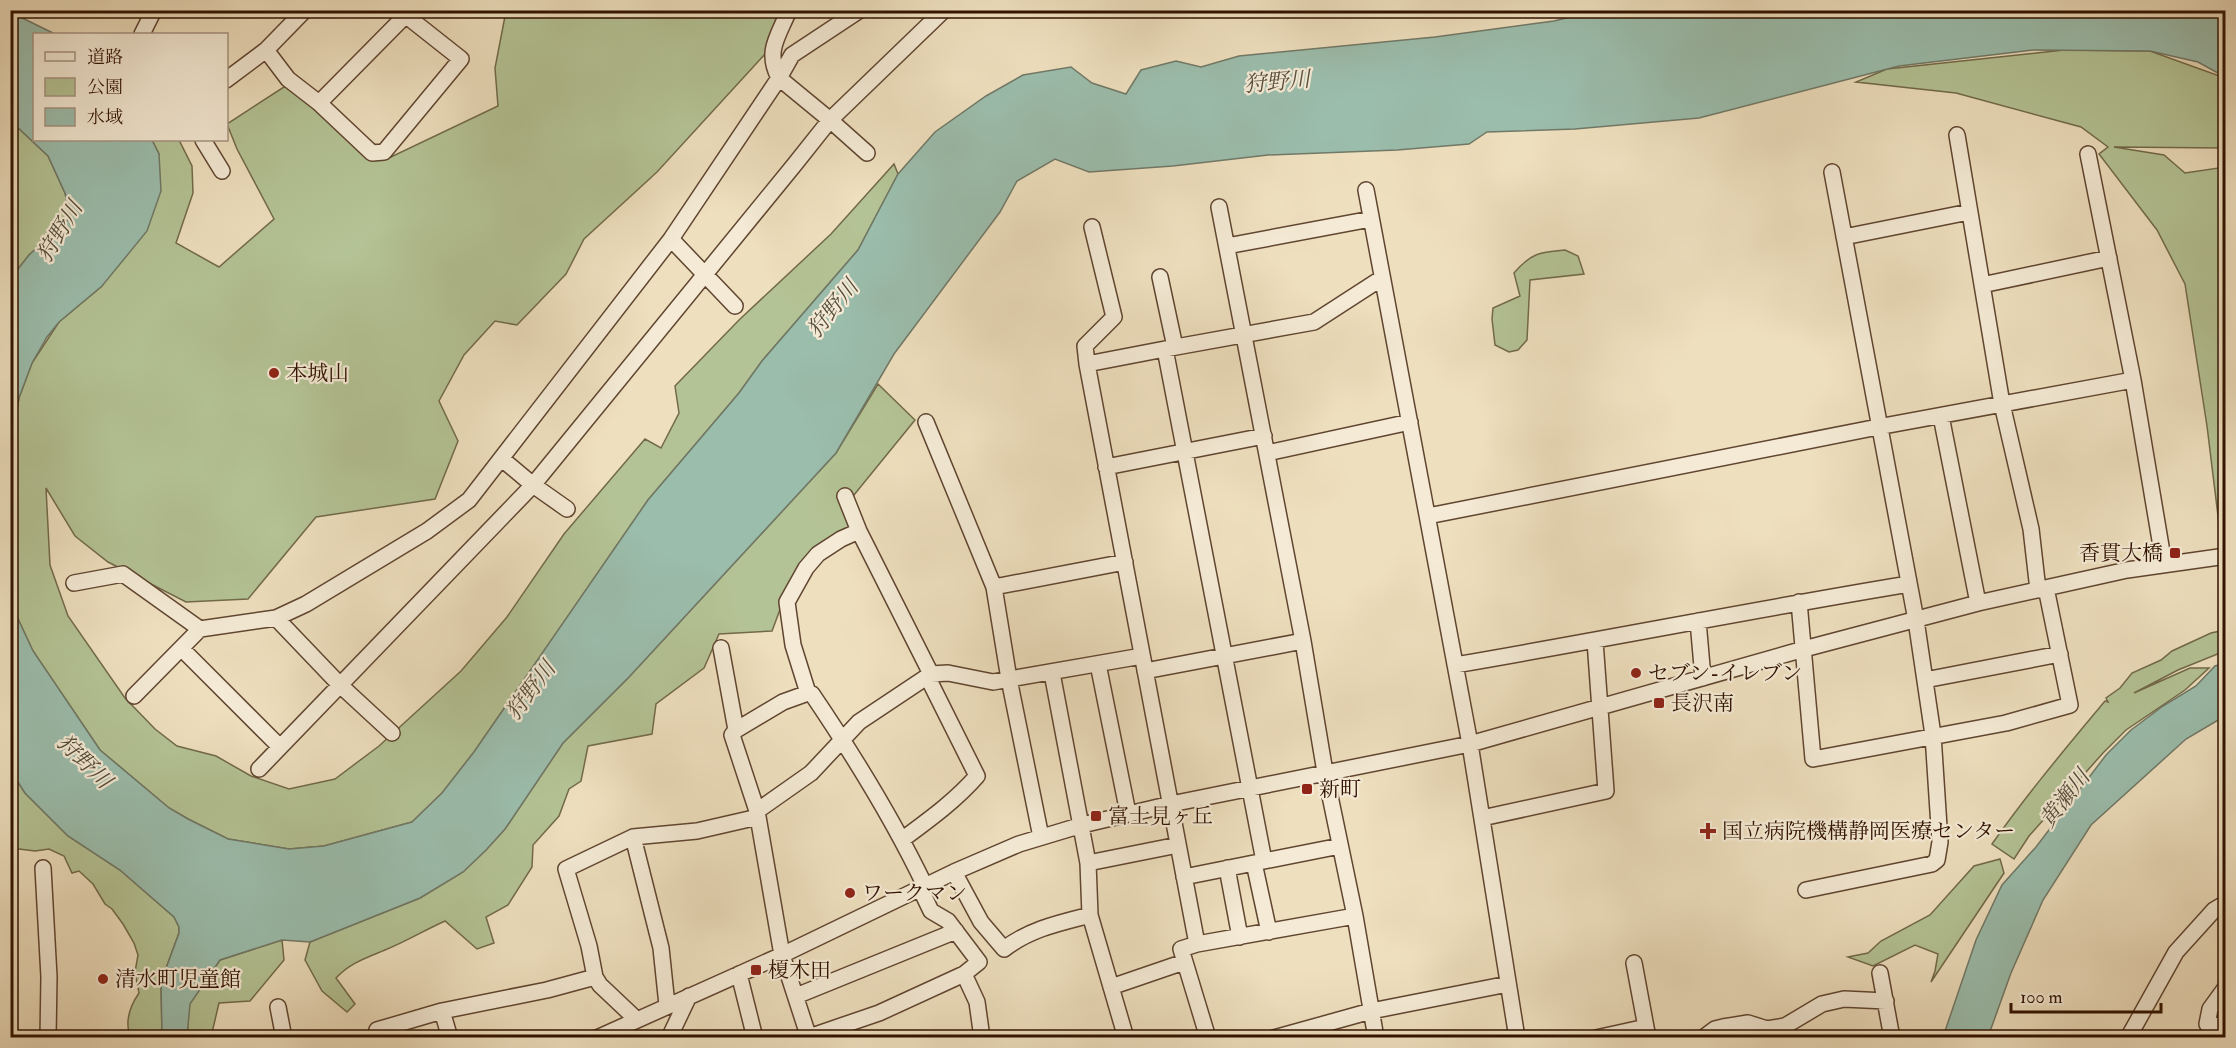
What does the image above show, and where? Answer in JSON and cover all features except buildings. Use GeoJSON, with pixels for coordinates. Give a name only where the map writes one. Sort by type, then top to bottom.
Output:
{"type":"FeatureCollection","features":[{"type":"Feature","properties":{"kind":"street"},"geometry":{"type":"LineString","coordinates":[[142,33],[154,10]]}},
{"type":"Feature","properties":{"kind":"street"},"geometry":{"type":"LineString","coordinates":[[228,78],[266,50],[305,10]]}},
{"type":"Feature","properties":{"kind":"street"},"geometry":{"type":"LineString","coordinates":[[789,10],[772,52],[772,66],[779,78],[867,153]]}},
{"type":"Feature","properties":{"kind":"street"},"geometry":{"type":"LineString","coordinates":[[134,696],[200,629],[276,618],[306,604],[459,510],[470,500],[671,239],[792,55],[860,10]]}},
{"type":"Feature","properties":{"kind":"street"},"geometry":{"type":"LineString","coordinates":[[259,769],[533,485],[830,120],[944,10]]}},
{"type":"Feature","properties":{"kind":"street"},"geometry":{"type":"LineString","coordinates":[[266,50],[288,79],[319,103],[372,153],[384,152],[461,59],[402,13],[319,103]]}},
{"type":"Feature","properties":{"kind":"street"},"geometry":{"type":"LineString","coordinates":[[1799,602],[1813,759],[2006,723],[2070,705],[2002,404],[1957,135]]}},
{"type":"Feature","properties":{"kind":"street"},"geometry":{"type":"LineString","coordinates":[[204,141],[222,171]]}},
{"type":"Feature","properties":{"kind":"street"},"geometry":{"type":"LineString","coordinates":[[2088,154],[2133,380],[2164,564]]}},
{"type":"Feature","properties":{"kind":"street"},"geometry":{"type":"LineString","coordinates":[[1806,890],[1921,868],[1937,860],[1940,842],[1933,735],[1916,620],[1832,172]]}},
{"type":"Feature","properties":{"kind":"street"},"geometry":{"type":"LineString","coordinates":[[1366,190],[1470,744],[1517,1038]]}},
{"type":"Feature","properties":{"kind":"street"},"geometry":{"type":"LineString","coordinates":[[1219,207],[1355,916],[1376,1038]]}},
{"type":"Feature","properties":{"kind":"street"},"geometry":{"type":"LineString","coordinates":[[1844,237],[1969,212]]}},
{"type":"Feature","properties":{"kind":"street"},"geometry":{"type":"LineString","coordinates":[[1227,246],[1371,219]]}},
{"type":"Feature","properties":{"kind":"street"},"geometry":{"type":"LineString","coordinates":[[1092,227],[1114,317],[1085,346],[1087,364],[1197,944]]}},
{"type":"Feature","properties":{"kind":"street"},"geometry":{"type":"LineString","coordinates":[[671,239],[735,306]]}},
{"type":"Feature","properties":{"kind":"street"},"geometry":{"type":"LineString","coordinates":[[1982,285],[2109,258]]}},
{"type":"Feature","properties":{"kind":"street"},"geometry":{"type":"LineString","coordinates":[[1160,277],[1184,453],[1248,789],[1269,932]]}},
{"type":"Feature","properties":{"kind":"street"},"geometry":{"type":"LineString","coordinates":[[1087,364],[1314,322],[1382,278]]}},
{"type":"Feature","properties":{"kind":"street"},"geometry":{"type":"LineString","coordinates":[[1428,516],[1878,427],[2133,380]]}},
{"type":"Feature","properties":{"kind":"street"},"geometry":{"type":"LineString","coordinates":[[1941,416],[1978,603]]}},
{"type":"Feature","properties":{"kind":"street"},"geometry":{"type":"LineString","coordinates":[[926,422],[994,587],[1009,679],[1041,837]]}},
{"type":"Feature","properties":{"kind":"street"},"geometry":{"type":"LineString","coordinates":[[1267,453],[1410,422]]}},
{"type":"Feature","properties":{"kind":"street"},"geometry":{"type":"LineString","coordinates":[[1106,467],[1264,436]]}},
{"type":"Feature","properties":{"kind":"street"},"geometry":{"type":"LineString","coordinates":[[502,459],[567,509]]}},
{"type":"Feature","properties":{"kind":"street"},"geometry":{"type":"LineString","coordinates":[[845,496],[859,531],[977,776],[942,811],[903,839]]}},
{"type":"Feature","properties":{"kind":"street"},"geometry":{"type":"LineString","coordinates":[[808,693],[783,702],[736,729],[732,735],[758,814],[782,955],[809,1037],[879,1013],[963,974],[979,962],[948,921],[931,911],[903,839],[843,739],[812,694],[808,693],[793,645],[787,602],[806,568],[818,554],[841,539],[859,531]]}},
{"type":"Feature","properties":{"kind":"street"},"geometry":{"type":"LineString","coordinates":[[597,1038],[782,955],[954,872],[1041,837],[1128,813],[1470,744],[1804,649],[1978,603],[2164,564],[2226,556]]}},
{"type":"Feature","properties":{"kind":"street"},"geometry":{"type":"LineString","coordinates":[[994,587],[1125,562]]}},
{"type":"Feature","properties":{"kind":"street"},"geometry":{"type":"LineString","coordinates":[[74,583],[123,574],[200,629]]}},
{"type":"Feature","properties":{"kind":"street"},"geometry":{"type":"LineString","coordinates":[[1455,665],[1595,642],[1799,602],[1909,584]]}},
{"type":"Feature","properties":{"kind":"street"},"geometry":{"type":"LineString","coordinates":[[276,618],[340,686],[392,733]]}},
{"type":"Feature","properties":{"kind":"street"},"geometry":{"type":"LineString","coordinates":[[1698,621],[1703,678]]}},
{"type":"Feature","properties":{"kind":"street"},"geometry":{"type":"LineString","coordinates":[[636,1019],[600,985],[595,977],[589,946],[566,869],[633,837],[697,831],[758,814],[811,773],[858,722],[930,675],[948,673],[993,682],[1098,664],[1224,657],[1303,641]]}},
{"type":"Feature","properties":{"kind":"street"},"geometry":{"type":"LineString","coordinates":[[1482,818],[1606,791],[1598,708],[1595,642]]}},
{"type":"Feature","properties":{"kind":"street"},"geometry":{"type":"LineString","coordinates":[[721,648],[736,729]]}},
{"type":"Feature","properties":{"kind":"street"},"geometry":{"type":"LineString","coordinates":[[182,649],[280,747]]}},
{"type":"Feature","properties":{"kind":"street"},"geometry":{"type":"LineString","coordinates":[[1925,680],[2060,654]]}},
{"type":"Feature","properties":{"kind":"street"},"geometry":{"type":"LineString","coordinates":[[1098,664],[1128,813]]}},
{"type":"Feature","properties":{"kind":"street"},"geometry":{"type":"LineString","coordinates":[[1052,673],[1088,863],[1090,915],[1126,1038]]}},
{"type":"Feature","properties":{"kind":"street"},"geometry":{"type":"LineString","coordinates":[[633,837],[661,948],[667,1005]]}},
{"type":"Feature","properties":{"kind":"street"},"geometry":{"type":"LineString","coordinates":[[1088,863],[1178,845]]}},
{"type":"Feature","properties":{"kind":"street"},"geometry":{"type":"LineString","coordinates":[[1184,877],[1340,846]]}},
{"type":"Feature","properties":{"kind":"street"},"geometry":{"type":"LineString","coordinates":[[37,1038],[47,1038],[49,977],[43,868]]}},
{"type":"Feature","properties":{"kind":"street"},"geometry":{"type":"LineString","coordinates":[[1227,868],[1240,937]]}},
{"type":"Feature","properties":{"kind":"street"},"geometry":{"type":"LineString","coordinates":[[954,872],[981,922],[1004,949],[1017,939],[1043,927],[1090,915]]}},
{"type":"Feature","properties":{"kind":"street"},"geometry":{"type":"LineString","coordinates":[[2128,1038],[2176,952],[2214,910],[2226,903]]}},
{"type":"Feature","properties":{"kind":"street"},"geometry":{"type":"LineString","coordinates":[[1208,1038],[1181,949],[1197,944],[1355,916]]}},
{"type":"Feature","properties":{"kind":"street"},"geometry":{"type":"LineString","coordinates":[[796,996],[956,931]]}},
{"type":"Feature","properties":{"kind":"street"},"geometry":{"type":"LineString","coordinates":[[1111,987],[1184,962]]}},
{"type":"Feature","properties":{"kind":"street"},"geometry":{"type":"LineString","coordinates":[[1596,1038],[1647,1033],[1634,963]]}},
{"type":"Feature","properties":{"kind":"street"},"geometry":{"type":"LineString","coordinates":[[1880,973],[1892,1038]]}},
{"type":"Feature","properties":{"kind":"street"},"geometry":{"type":"LineString","coordinates":[[739,974],[755,1038]]}},
{"type":"Feature","properties":{"kind":"street"},"geometry":{"type":"LineString","coordinates":[[963,974],[977,1002],[982,1038]]}},
{"type":"Feature","properties":{"kind":"street"},"geometry":{"type":"LineString","coordinates":[[380,1038],[377,1030],[442,1011],[547,990],[595,977]]}},
{"type":"Feature","properties":{"kind":"street"},"geometry":{"type":"LineString","coordinates":[[1274,1038],[1371,1011],[1508,984]]}},
{"type":"Feature","properties":{"kind":"street"},"geometry":{"type":"LineString","coordinates":[[2226,987],[2210,1009],[2207,1024],[2226,1026]]}},
{"type":"Feature","properties":{"kind":"street"},"geometry":{"type":"LineString","coordinates":[[669,1038],[684,1011],[689,996]]}},
{"type":"Feature","properties":{"kind":"street"},"geometry":{"type":"LineString","coordinates":[[1703,1038],[1715,1029],[1724,1032],[1748,1023],[1767,1029],[1785,1026],[1822,1004],[1844,999],[1886,1001]]}},
{"type":"Feature","properties":{"kind":"street"},"geometry":{"type":"LineString","coordinates":[[278,1007],[284,1038]]}},
{"type":"Feature","properties":{"kind":"street"},"geometry":{"type":"LineString","coordinates":[[442,1011],[450,1038]]}},
{"type":"Feature","properties":{"kind":"green space"},"geometry":{"type":"Polygon","coordinates":[[[506,11],[782,11],[766,53],[657,172],[584,239],[566,274],[517,325],[495,321],[464,355],[439,401],[458,441],[435,499],[316,517],[248,599],[186,602],[108,562],[75,536],[46,488],[50,565],[68,616],[125,698],[155,729],[177,746],[216,756],[251,776],[289,789],[335,779],[379,746],[461,671],[507,617],[564,534],[645,439],[661,448],[679,413],[675,386],[739,320],[831,234],[894,164],[898,174],[858,250],[762,361],[739,393],[648,500],[474,752],[442,793],[412,822],[324,846],[289,849],[228,839],[169,808],[100,750],[33,651],[11,604],[10,447],[19,398],[32,363],[59,322],[102,286],[159,154],[152,141],[180,141],[192,166],[193,193],[176,243],[219,267],[274,219],[237,149],[228,123],[287,85],[369,156],[391,157],[498,106],[495,68],[506,11]]]}},
{"type":"Feature","properties":{"kind":"green space"},"geometry":{"type":"Polygon","coordinates":[[[2064,50],[2150,51],[2225,78],[2225,148],[2114,147],[2164,155],[2185,173],[2225,167],[2225,573],[2207,426],[2185,284],[2157,230],[2099,154],[2108,147],[2081,127],[1956,93],[1856,82],[1887,69],[2064,50]]]}},
{"type":"Feature","properties":{"kind":"green space"},"geometry":{"type":"Polygon","coordinates":[[[11,123],[48,156],[65,193],[71,217],[29,255],[11,278],[11,123]]]}},
{"type":"Feature","properties":{"kind":"green space"},"geometry":{"type":"Polygon","coordinates":[[[1565,250],[1578,256],[1584,274],[1530,280],[1527,340],[1518,350],[1509,352],[1495,345],[1493,308],[1520,296],[1514,273],[1531,257],[1565,250]]]}},
{"type":"Feature","properties":{"kind":"green space"},"geometry":{"type":"Polygon","coordinates":[[[878,384],[915,420],[845,506],[849,532],[784,599],[772,631],[719,634],[704,668],[656,704],[652,734],[588,746],[581,781],[569,789],[559,816],[533,845],[532,867],[508,905],[486,917],[494,943],[477,949],[445,921],[359,961],[341,973],[336,978],[355,1004],[347,1012],[322,991],[305,960],[310,942],[420,898],[463,872],[486,850],[505,829],[563,743],[629,677],[836,453],[878,384]]]}},
{"type":"Feature","properties":{"kind":"green space"},"geometry":{"type":"Polygon","coordinates":[[[2225,630],[2225,651],[2178,670],[2134,693],[2190,668],[2209,668],[2185,690],[2126,730],[2029,836],[2014,859],[1992,844],[2061,754],[2105,701],[2108,702],[2106,698],[2120,688],[2132,673],[2161,660],[2172,651],[2211,633],[2225,630]]]}},
{"type":"Feature","properties":{"kind":"green space"},"geometry":{"type":"Polygon","coordinates":[[[10,776],[68,836],[120,870],[174,917],[179,933],[161,982],[162,1037],[130,1037],[129,1014],[139,993],[135,972],[138,955],[123,924],[112,909],[105,904],[93,884],[79,871],[72,873],[64,856],[49,849],[35,851],[11,848],[10,776]]]}},
{"type":"Feature","properties":{"kind":"green space"},"geometry":{"type":"Polygon","coordinates":[[[2000,859],[2004,873],[1931,982],[1938,954],[1915,945],[1873,966],[1848,957],[1868,953],[1881,941],[1930,915],[1974,866],[2000,859]]]}},
{"type":"Feature","properties":{"kind":"green space"},"geometry":{"type":"Polygon","coordinates":[[[282,940],[284,960],[250,1001],[219,1003],[211,1037],[187,1038],[189,1004],[220,960],[282,940]]]}},
{"type":"Feature","properties":{"kind":"water","name":"狩野川"},"geometry":{"type":"Polygon","coordinates":[[[1599,10],[2225,11],[2225,77],[2198,62],[2150,51],[2033,50],[1899,66],[1699,118],[1575,129],[1487,132],[1469,144],[1397,150],[1268,155],[1173,166],[1089,172],[1055,159],[1017,181],[1000,212],[894,354],[836,453],[629,677],[563,743],[505,829],[486,850],[463,872],[420,898],[310,942],[282,940],[220,960],[190,1004],[187,1037],[162,1037],[161,982],[179,933],[174,917],[120,870],[68,836],[11,776],[11,604],[33,651],[100,750],[169,808],[188,819],[228,839],[289,849],[324,846],[412,822],[442,793],[474,752],[648,500],[739,393],[762,361],[858,250],[898,174],[935,132],[986,96],[1023,75],[1071,67],[1092,83],[1126,94],[1141,70],[1176,61],[1201,67],[1239,56],[1435,37],[1554,21],[1599,10]]]}},
{"type":"Feature","properties":{"kind":"water","name":"狩野川"},"geometry":{"type":"Polygon","coordinates":[[[10,12],[53,33],[33,33],[33,141],[152,141],[159,154],[161,191],[147,231],[102,286],[59,322],[47,337],[32,363],[19,398],[11,447],[11,278],[29,255],[71,217],[65,193],[48,156],[11,123],[10,12]]]}},
{"type":"Feature","properties":{"kind":"water"},"geometry":{"type":"Polygon","coordinates":[[[2225,663],[2225,716],[2186,739],[2091,825],[2043,900],[2011,973],[1988,1037],[1943,1037],[1976,940],[2002,885],[2036,847],[2106,755],[2131,730],[2163,706],[2196,686],[2215,666],[2225,663]]]}},
{"type":"Feature","properties":{"kind":"place","name":"本城山"},"geometry":{"type":"Point","coordinates":[274,373]}},
{"type":"Feature","properties":{"kind":"place","name":"香貫大橋"},"geometry":{"type":"Point","coordinates":[2175,553]}},
{"type":"Feature","properties":{"kind":"place","name":"セブン-イレブン"},"geometry":{"type":"Point","coordinates":[1636,673]}},
{"type":"Feature","properties":{"kind":"place","name":"長沢南"},"geometry":{"type":"Point","coordinates":[1659,703]}},
{"type":"Feature","properties":{"kind":"place","name":"新町"},"geometry":{"type":"Point","coordinates":[1307,789]}},
{"type":"Feature","properties":{"kind":"place","name":"富士見ヶ丘"},"geometry":{"type":"Point","coordinates":[1096,816]}},
{"type":"Feature","properties":{"kind":"place","name":"国立病院機構静岡医療センター"},"geometry":{"type":"Point","coordinates":[1708,831]}},
{"type":"Feature","properties":{"kind":"place","name":"ワークマン"},"geometry":{"type":"Point","coordinates":[850,893]}},
{"type":"Feature","properties":{"kind":"place","name":"榎木田"},"geometry":{"type":"Point","coordinates":[756,970]}},
{"type":"Feature","properties":{"kind":"place","name":"清水町児童館"},"geometry":{"type":"Point","coordinates":[103,979]}},
{"type":"Feature","properties":{"kind":"water label","name":"黄瀬川"},"geometry":{"type":"Point","coordinates":[2064,798]}}]}
